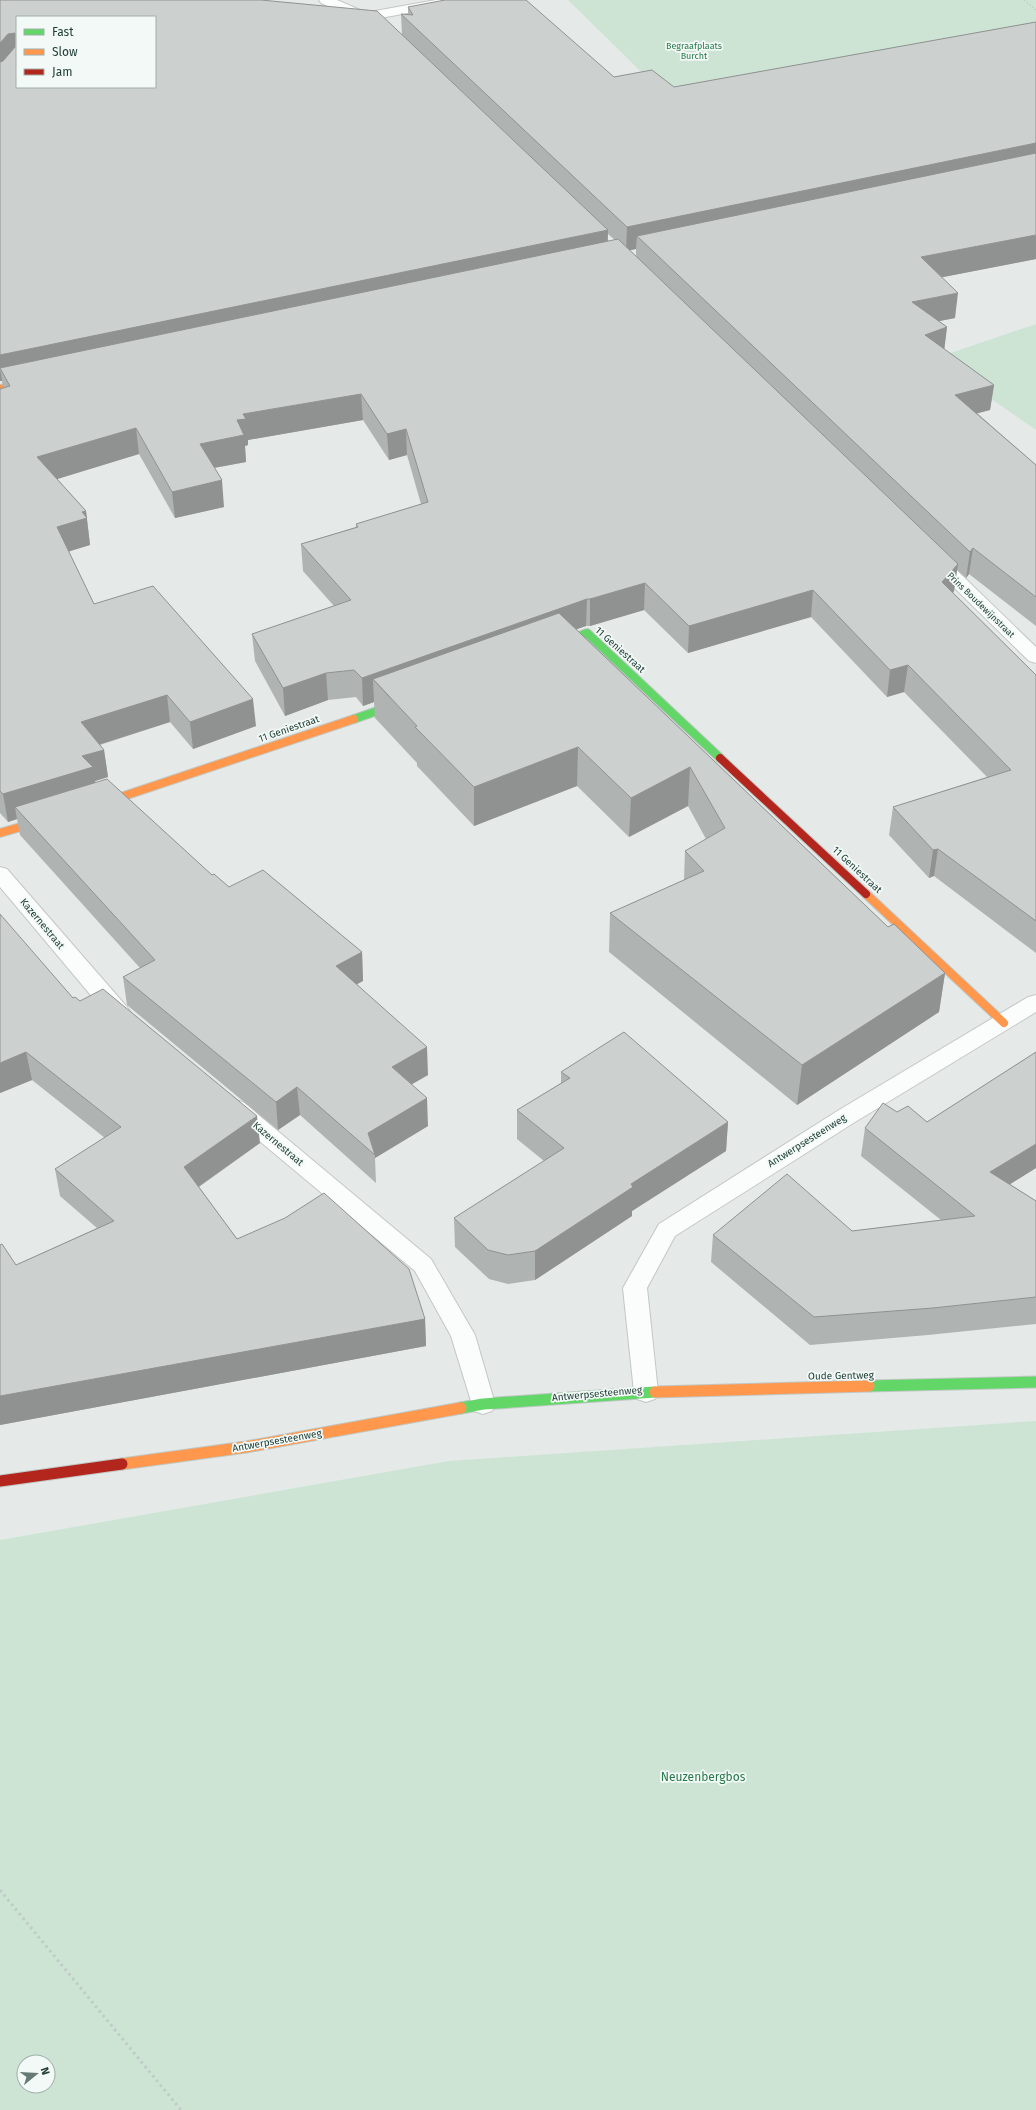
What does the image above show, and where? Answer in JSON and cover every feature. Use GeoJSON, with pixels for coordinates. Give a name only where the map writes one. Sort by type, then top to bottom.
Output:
{"type":"FeatureCollection","features":[{"type":"Feature","properties":{"kind":"street"},"geometry":{"type":"LineString","coordinates":[[326,0],[373,22]]}},
{"type":"Feature","properties":{"kind":"street"},"geometry":{"type":"LineString","coordinates":[[334,17],[373,22],[457,0]]}},
{"type":"Feature","properties":{"kind":"street"},"geometry":{"type":"LineString","coordinates":[[0,388],[39,380]]}},
{"type":"Feature","properties":{"kind":"street","name":"Prins Boudewijnstraat"},"geometry":{"type":"LineString","coordinates":[[922,548],[1036,657]]}},
{"type":"Feature","properties":{"kind":"street","name":"11 Geniestraat"},"geometry":{"type":"LineString","coordinates":[[542,650],[587,633],[1004,1023]]}},
{"type":"Feature","properties":{"kind":"street","name":"11 Geniestraat"},"geometry":{"type":"LineString","coordinates":[[88,808],[415,697]]}},
{"type":"Feature","properties":{"kind":"street"},"geometry":{"type":"LineString","coordinates":[[0,833],[59,816]]}},
{"type":"Feature","properties":{"kind":"street","name":"Kazernestraat"},"geometry":{"type":"LineString","coordinates":[[0,874],[112,1006],[136,1026]]}},
{"type":"Feature","properties":{"kind":"street","name":"Antwerpsesteenweg"},"geometry":{"type":"LineString","coordinates":[[0,1481],[246,1447],[483,1404],[646,1392],[635,1288],[667,1230],[847,1116],[1004,1023],[1036,1002]]}},
{"type":"Feature","properties":{"kind":"street","name":"Kazernestraat"},"geometry":{"type":"LineString","coordinates":[[222,1098],[423,1265],[463,1335],[483,1404]]}},
{"type":"Feature","properties":{"kind":"street","name":"Oude Gentweg"},"geometry":{"type":"LineString","coordinates":[[646,1392],[1036,1382]]}},
{"type":"Feature","properties":{"kind":"path"},"geometry":{"type":"LineString","coordinates":[[1024,0],[1036,10]]}},
{"type":"Feature","properties":{"kind":"path"},"geometry":{"type":"LineString","coordinates":[[0,1890],[181,2110]]}},
{"type":"Feature","properties":{"kind":"green space","name":"Begraafplaats Burcht"},"geometry":{"type":"Polygon","coordinates":[[[568,0],[1036,0],[1036,39],[676,106],[568,0]]]}},
{"type":"Feature","properties":{"kind":"green space"},"geometry":{"type":"Polygon","coordinates":[[[1036,324],[1036,430],[933,359],[1036,324]]]}},
{"type":"Feature","properties":{"kind":"green space","name":"Neuzenbergbos"},"geometry":{"type":"Polygon","coordinates":[[[1036,1421],[1036,2110],[0,2110],[0,1540],[449,1461],[1036,1421]]]}},
{"type":"Feature","properties":{"kind":"building"},"geometry":{"type":"Polygon","coordinates":[[[0,0],[261,0],[377,11],[608,230],[0,355],[0,62],[3,61],[15,47],[15,33],[8,34],[0,43],[0,0]]]}},
{"type":"Feature","properties":{"kind":"building"},"geometry":{"type":"Polygon","coordinates":[[[445,0],[526,0],[614,77],[652,70],[674,87],[1036,22],[1036,143],[627,227],[401,14],[413,15],[408,7],[445,0]]]}},
{"type":"Feature","properties":{"kind":"building"},"geometry":{"type":"Polygon","coordinates":[[[1036,153],[1036,235],[921,257],[958,293],[912,302],[947,327],[925,335],[994,385],[955,395],[1036,465],[1036,597],[973,548],[970,552],[637,236],[1036,153]]]}},
{"type":"Feature","properties":{"kind":"building"},"geometry":{"type":"Polygon","coordinates":[[[618,239],[958,564],[942,582],[1036,675],[1036,921],[938,849],[933,850],[893,807],[1011,770],[908,665],[890,670],[813,590],[689,626],[645,583],[587,599],[362,678],[354,670],[326,673],[283,688],[252,634],[351,600],[301,544],[358,527],[356,524],[428,502],[406,429],[387,434],[361,394],[243,414],[246,419],[237,420],[244,435],[200,444],[222,480],[172,492],[136,428],[37,457],[86,511],[82,512],[87,518],[57,527],[94,604],[153,586],[253,699],[190,722],[167,695],[81,722],[104,750],[82,756],[93,767],[3,794],[0,791],[0,389],[10,386],[0,368],[618,239]]]}},
{"type":"Feature","properties":{"kind":"building"},"geometry":{"type":"Polygon","coordinates":[[[559,613],[888,927],[894,924],[945,973],[802,1065],[610,913],[704,871],[685,851],[725,828],[690,767],[631,798],[578,747],[474,787],[415,727],[417,726],[373,679],[559,613]]]}},
{"type":"Feature","properties":{"kind":"building"},"geometry":{"type":"Polygon","coordinates":[[[107,779],[212,875],[214,874],[229,887],[263,870],[362,952],[336,966],[427,1047],[392,1067],[427,1098],[368,1133],[375,1155],[297,1087],[276,1102],[123,977],[155,960],[15,807],[107,779]]]}},
{"type":"Feature","properties":{"kind":"building"},"geometry":{"type":"Polygon","coordinates":[[[0,914],[73,998],[75,997],[80,1001],[103,989],[257,1116],[184,1167],[237,1239],[285,1218],[324,1193],[409,1269],[425,1319],[0,1396],[0,1245],[2,1244],[16,1265],[114,1221],[55,1169],[121,1127],[26,1052],[0,1063],[0,914]]]}},
{"type":"Feature","properties":{"kind":"building"},"geometry":{"type":"Polygon","coordinates":[[[624,1032],[728,1122],[631,1184],[633,1187],[535,1251],[508,1255],[488,1250],[454,1218],[564,1148],[517,1110],[570,1078],[561,1072],[624,1032]]]}},
{"type":"Feature","properties":{"kind":"building"},"geometry":{"type":"Polygon","coordinates":[[[1036,1052],[1036,1144],[990,1172],[1036,1201],[1036,1297],[933,1308],[814,1317],[713,1235],[787,1174],[852,1231],[975,1216],[865,1128],[883,1103],[897,1112],[908,1106],[927,1122],[1036,1052]]]}},
{"type":"Feature","properties":{"kind":"traffic: fast"},"geometry":{"type":"LineString","coordinates":[[554,646],[587,633],[720,758]]}},
{"type":"Feature","properties":{"kind":"traffic: fast"},"geometry":{"type":"LineString","coordinates":[[354,719],[403,702]]}},
{"type":"Feature","properties":{"kind":"traffic: fast"},"geometry":{"type":"LineString","coordinates":[[869,1386],[1036,1382]]}},
{"type":"Feature","properties":{"kind":"traffic: fast"},"geometry":{"type":"LineString","coordinates":[[461,1408],[483,1404],[655,1392]]}},
{"type":"Feature","properties":{"kind":"traffic: slow"},"geometry":{"type":"LineString","coordinates":[[0,388],[33,381]]}},
{"type":"Feature","properties":{"kind":"traffic: slow"},"geometry":{"type":"LineString","coordinates":[[97,805],[354,719]]}},
{"type":"Feature","properties":{"kind":"traffic: slow"},"geometry":{"type":"LineString","coordinates":[[0,833],[48,819]]}},
{"type":"Feature","properties":{"kind":"traffic: slow"},"geometry":{"type":"LineString","coordinates":[[866,894],[1004,1023]]}},
{"type":"Feature","properties":{"kind":"traffic: slow"},"geometry":{"type":"LineString","coordinates":[[655,1392],[869,1386]]}},
{"type":"Feature","properties":{"kind":"traffic: slow"},"geometry":{"type":"LineString","coordinates":[[122,1464],[246,1447],[461,1408]]}},
{"type":"Feature","properties":{"kind":"traffic: jam"},"geometry":{"type":"LineString","coordinates":[[720,758],[866,894]]}},
{"type":"Feature","properties":{"kind":"traffic: jam"},"geometry":{"type":"LineString","coordinates":[[0,1481],[122,1464]]}}]}
